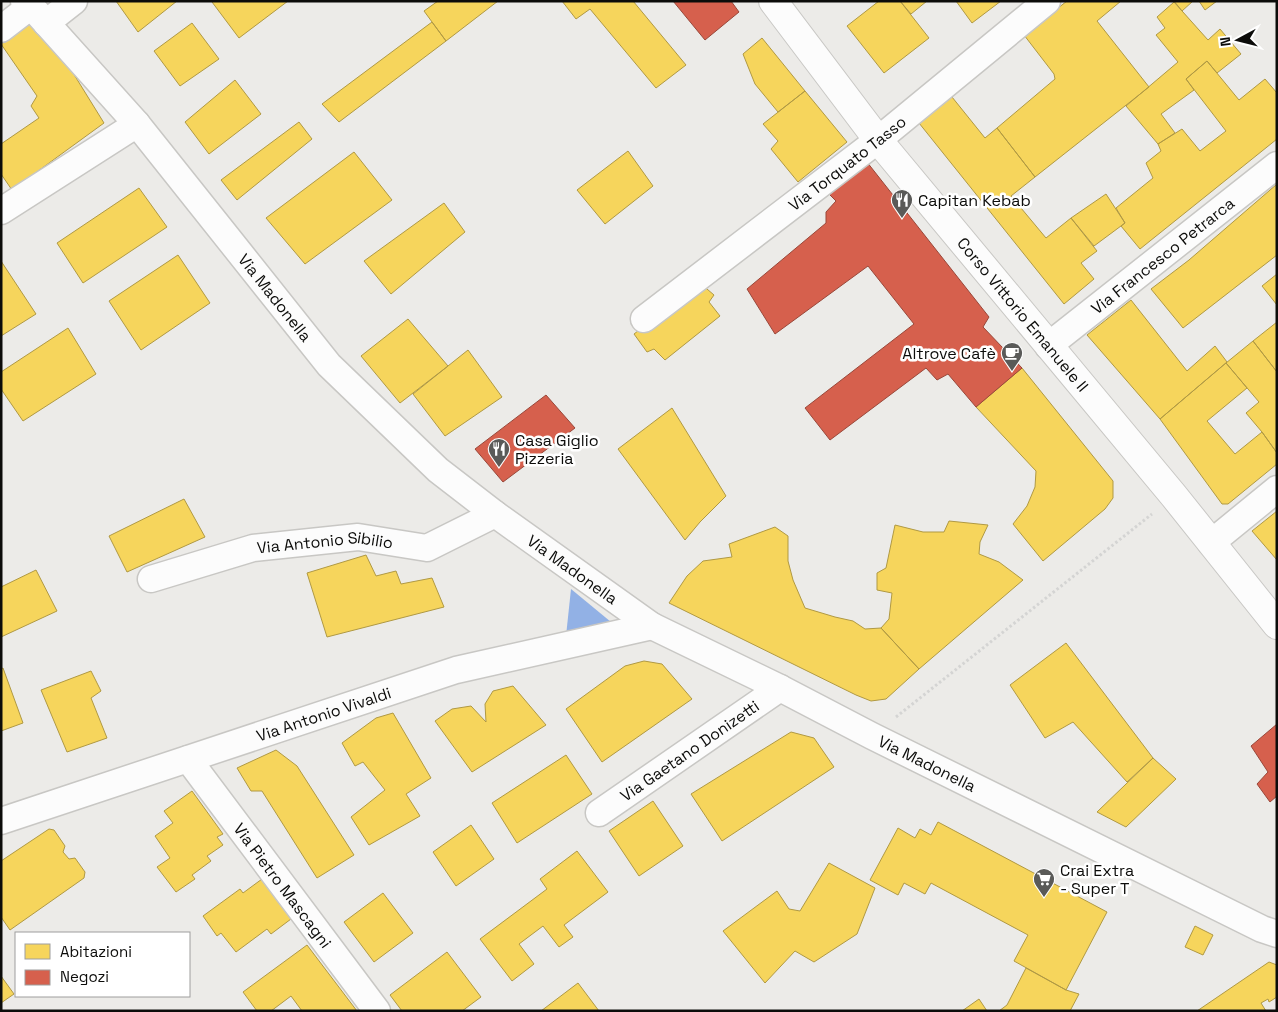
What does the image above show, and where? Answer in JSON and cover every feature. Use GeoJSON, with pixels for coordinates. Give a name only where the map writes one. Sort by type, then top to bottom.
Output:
{"type":"FeatureCollection","features":[{"type":"Feature","properties":{"kind":"main road","name":"Corso Vittorio Emanuele II"},"geometry":{"type":"LineString","coordinates":[[773,1],[878,140],[1174,496],[1277,624]]}},
{"type":"Feature","properties":{"kind":"street"},"geometry":{"type":"LineString","coordinates":[[1,29],[34,10],[74,1]]}},
{"type":"Feature","properties":{"kind":"street","name":"Via Torquato Tasso"},"geometry":{"type":"LineString","coordinates":[[644,319],[878,140],[1047,1]]}},
{"type":"Feature","properties":{"kind":"street","name":"Via Madonella"},"geometry":{"type":"LineString","coordinates":[[34,10],[137,124],[329,365],[438,470],[494,514],[652,626],[1262,929],[1277,934]]}},
{"type":"Feature","properties":{"kind":"street"},"geometry":{"type":"LineString","coordinates":[[1,211],[137,124]]}},
{"type":"Feature","properties":{"kind":"street","name":"Via Francesco Petrarca"},"geometry":{"type":"LineString","coordinates":[[1048,346],[1277,165]]}},
{"type":"Feature","properties":{"kind":"street"},"geometry":{"type":"LineString","coordinates":[[1210,543],[1277,490]]}},
{"type":"Feature","properties":{"kind":"street","name":"Via Antonio Sibilio"},"geometry":{"type":"LineString","coordinates":[[151,579],[253,548],[358,537],[427,548],[494,514]]}},
{"type":"Feature","properties":{"kind":"street","name":"Via Antonio Vivaldi"},"geometry":{"type":"LineString","coordinates":[[1,821],[456,670],[652,626]]}},
{"type":"Feature","properties":{"kind":"street","name":"Via Gaetano Donizetti"},"geometry":{"type":"LineString","coordinates":[[599,812],[780,688]]}},
{"type":"Feature","properties":{"kind":"street","name":"Via Pietro Mascagni"},"geometry":{"type":"LineString","coordinates":[[188,759],[377,1011]]}},
{"type":"Feature","properties":{"kind":"path"},"geometry":{"type":"LineString","coordinates":[[872,736],[1174,496]]}},
{"type":"Feature","properties":{"kind":"water"},"geometry":{"type":"Polygon","coordinates":[[[571,589],[611,622],[566,636],[571,589]]]}},
{"type":"Feature","properties":{"kind":"building: Abitazioni"},"geometry":{"type":"Polygon","coordinates":[[[116,1],[177,1],[138,32],[116,1]]]}},
{"type":"Feature","properties":{"kind":"building: Abitazioni"},"geometry":{"type":"Polygon","coordinates":[[[213,1],[288,1],[239,38],[213,1]]]}},
{"type":"Feature","properties":{"kind":"building: Abitazioni"},"geometry":{"type":"Polygon","coordinates":[[[438,1],[498,1],[446,41],[424,11],[438,1]]]}},
{"type":"Feature","properties":{"kind":"building: Abitazioni"},"geometry":{"type":"Polygon","coordinates":[[[562,1],[633,1],[686,65],[656,88],[590,9],[576,19],[562,1]]]}},
{"type":"Feature","properties":{"kind":"building: Abitazioni"},"geometry":{"type":"Polygon","coordinates":[[[879,1],[900,1],[929,38],[884,73],[847,26],[879,1]]]}},
{"type":"Feature","properties":{"kind":"building: Abitazioni"},"geometry":{"type":"Polygon","coordinates":[[[900,1],[927,1],[911,14],[900,1]]]}},
{"type":"Feature","properties":{"kind":"building: Abitazioni"},"geometry":{"type":"Polygon","coordinates":[[[956,1],[1001,1],[972,23],[956,1]]]}},
{"type":"Feature","properties":{"kind":"building: Abitazioni"},"geometry":{"type":"Polygon","coordinates":[[[1067,1],[1121,1],[1097,21],[1149,87],[1035,177],[997,128],[1055,79],[1054,74],[1024,35],[1067,1]]]}},
{"type":"Feature","properties":{"kind":"building: Abitazioni"},"geometry":{"type":"Polygon","coordinates":[[[1174,1],[1193,1],[1182,11],[1174,1]]]}},
{"type":"Feature","properties":{"kind":"building: Abitazioni"},"geometry":{"type":"Polygon","coordinates":[[[1199,1],[1217,1],[1205,10],[1199,1]]]}},
{"type":"Feature","properties":{"kind":"building: Abitazioni"},"geometry":{"type":"Polygon","coordinates":[[[1174,2],[1208,40],[1220,29],[1241,54],[1217,73],[1207,61],[1186,79],[1194,90],[1161,114],[1175,133],[1158,144],[1126,106],[1178,62],[1156,35],[1165,28],[1157,17],[1174,2]]]}},
{"type":"Feature","properties":{"kind":"building: Abitazioni"},"geometry":{"type":"Polygon","coordinates":[[[28,21],[70,68],[104,123],[12,190],[1,174],[1,144],[39,118],[31,106],[37,96],[1,42],[28,21]]]}},
{"type":"Feature","properties":{"kind":"building: Abitazioni"},"geometry":{"type":"Polygon","coordinates":[[[432,22],[446,41],[339,122],[322,104],[432,22]]]}},
{"type":"Feature","properties":{"kind":"building: Abitazioni"},"geometry":{"type":"Polygon","coordinates":[[[192,23],[219,59],[180,86],[154,51],[192,23]]]}},
{"type":"Feature","properties":{"kind":"building: Abitazioni"},"geometry":{"type":"Polygon","coordinates":[[[762,38],[805,91],[778,112],[755,84],[743,54],[762,38]]]}},
{"type":"Feature","properties":{"kind":"building: Abitazioni"},"geometry":{"type":"Polygon","coordinates":[[[1207,61],[1239,100],[1265,79],[1277,93],[1277,139],[1140,249],[1121,226],[1125,223],[1116,208],[1153,178],[1146,163],[1161,151],[1158,144],[1182,129],[1200,151],[1226,131],[1186,79],[1207,61]]]}},
{"type":"Feature","properties":{"kind":"building: Abitazioni"},"geometry":{"type":"Polygon","coordinates":[[[235,80],[261,114],[209,154],[185,122],[235,80]]]}},
{"type":"Feature","properties":{"kind":"building: Abitazioni"},"geometry":{"type":"Polygon","coordinates":[[[805,91],[847,142],[798,182],[771,149],[778,141],[763,124],[805,91]]]}},
{"type":"Feature","properties":{"kind":"building: Abitazioni"},"geometry":{"type":"Polygon","coordinates":[[[952,97],[985,138],[997,128],[1035,177],[1011,196],[1046,238],[1071,218],[1097,251],[1081,263],[1094,279],[1064,304],[919,123],[952,97]]]}},
{"type":"Feature","properties":{"kind":"building: Abitazioni"},"geometry":{"type":"Polygon","coordinates":[[[299,122],[312,139],[237,200],[221,180],[299,122]]]}},
{"type":"Feature","properties":{"kind":"building: Abitazioni"},"geometry":{"type":"Polygon","coordinates":[[[628,151],[653,186],[605,224],[577,190],[628,151]]]}},
{"type":"Feature","properties":{"kind":"building: Abitazioni"},"geometry":{"type":"Polygon","coordinates":[[[354,152],[392,200],[305,264],[266,218],[354,152]]]}},
{"type":"Feature","properties":{"kind":"building: Abitazioni"},"geometry":{"type":"Polygon","coordinates":[[[1277,184],[1277,255],[1183,328],[1151,289],[1189,260],[1277,184]]]}},
{"type":"Feature","properties":{"kind":"building: Abitazioni"},"geometry":{"type":"Polygon","coordinates":[[[139,188],[167,227],[83,283],[57,243],[139,188]]]}},
{"type":"Feature","properties":{"kind":"building: Abitazioni"},"geometry":{"type":"Polygon","coordinates":[[[1106,194],[1125,223],[1094,246],[1071,218],[1106,194]]]}},
{"type":"Feature","properties":{"kind":"building: Abitazioni"},"geometry":{"type":"Polygon","coordinates":[[[444,203],[465,232],[391,294],[364,261],[444,203]]]}},
{"type":"Feature","properties":{"kind":"building: Abitazioni"},"geometry":{"type":"Polygon","coordinates":[[[178,255],[210,303],[141,350],[109,301],[178,255]]]}},
{"type":"Feature","properties":{"kind":"building: Abitazioni"},"geometry":{"type":"Polygon","coordinates":[[[1,261],[36,314],[1,336],[1,261]]]}},
{"type":"Feature","properties":{"kind":"building: Abitazioni"},"geometry":{"type":"Polygon","coordinates":[[[1277,274],[1277,305],[1262,286],[1277,274]]]}},
{"type":"Feature","properties":{"kind":"building: Abitazioni"},"geometry":{"type":"Polygon","coordinates":[[[700,283],[714,295],[709,302],[720,316],[665,360],[654,349],[647,352],[634,334],[700,283]]]}},
{"type":"Feature","properties":{"kind":"building: Abitazioni"},"geometry":{"type":"Polygon","coordinates":[[[1131,300],[1187,371],[1215,346],[1227,362],[1160,419],[1087,335],[1131,300]]]}},
{"type":"Feature","properties":{"kind":"building: Abitazioni"},"geometry":{"type":"Polygon","coordinates":[[[408,319],[448,366],[400,403],[361,356],[408,319]]]}},
{"type":"Feature","properties":{"kind":"building: Abitazioni"},"geometry":{"type":"Polygon","coordinates":[[[1277,322],[1277,372],[1253,341],[1277,322]]]}},
{"type":"Feature","properties":{"kind":"building: Abitazioni"},"geometry":{"type":"Polygon","coordinates":[[[68,328],[96,374],[23,421],[1,389],[1,372],[68,328]]]}},
{"type":"Feature","properties":{"kind":"building: Abitazioni"},"geometry":{"type":"Polygon","coordinates":[[[1253,341],[1277,372],[1277,453],[1246,413],[1259,402],[1226,363],[1253,341]]]}},
{"type":"Feature","properties":{"kind":"building: Abitazioni"},"geometry":{"type":"Polygon","coordinates":[[[468,350],[502,397],[445,436],[413,394],[468,350]]]}},
{"type":"Feature","properties":{"kind":"building: Abitazioni"},"geometry":{"type":"Polygon","coordinates":[[[1226,363],[1247,388],[1207,421],[1235,454],[1262,432],[1277,453],[1277,464],[1228,504],[1222,504],[1160,419],[1226,363]]]}},
{"type":"Feature","properties":{"kind":"building: Abitazioni"},"geometry":{"type":"Polygon","coordinates":[[[1022,368],[1113,481],[1113,498],[1105,509],[1043,561],[1013,524],[1027,506],[1035,487],[1036,471],[976,407],[1022,368]]]}},
{"type":"Feature","properties":{"kind":"building: Abitazioni"},"geometry":{"type":"Polygon","coordinates":[[[672,408],[726,496],[685,540],[618,449],[672,408]]]}},
{"type":"Feature","properties":{"kind":"building: Abitazioni"},"geometry":{"type":"Polygon","coordinates":[[[184,499],[205,537],[127,572],[109,536],[184,499]]]}},
{"type":"Feature","properties":{"kind":"building: Abitazioni"},"geometry":{"type":"Polygon","coordinates":[[[1277,511],[1277,560],[1252,531],[1277,511]]]}},
{"type":"Feature","properties":{"kind":"building: Abitazioni"},"geometry":{"type":"Polygon","coordinates":[[[949,521],[988,525],[980,542],[979,554],[999,562],[1023,580],[919,669],[881,628],[889,619],[892,593],[877,590],[877,573],[886,568],[895,525],[923,532],[944,532],[949,521]]]}},
{"type":"Feature","properties":{"kind":"building: Abitazioni"},"geometry":{"type":"Polygon","coordinates":[[[775,527],[788,536],[788,561],[793,580],[805,608],[853,621],[865,629],[881,628],[919,669],[886,699],[871,701],[856,695],[669,603],[687,576],[703,561],[732,557],[729,544],[775,527]]]}},
{"type":"Feature","properties":{"kind":"building: Abitazioni"},"geometry":{"type":"Polygon","coordinates":[[[366,555],[376,576],[396,571],[401,584],[432,578],[444,607],[327,637],[307,573],[366,555]]]}},
{"type":"Feature","properties":{"kind":"building: Abitazioni"},"geometry":{"type":"Polygon","coordinates":[[[36,570],[57,611],[1,637],[1,587],[36,570]]]}},
{"type":"Feature","properties":{"kind":"building: Abitazioni"},"geometry":{"type":"Polygon","coordinates":[[[1066,643],[1153,758],[1127,782],[1073,722],[1045,738],[1010,685],[1066,643]]]}},
{"type":"Feature","properties":{"kind":"building: Abitazioni"},"geometry":{"type":"Polygon","coordinates":[[[644,661],[662,664],[692,699],[602,762],[566,709],[625,666],[644,661]]]}},
{"type":"Feature","properties":{"kind":"building: Abitazioni"},"geometry":{"type":"Polygon","coordinates":[[[3,668],[23,723],[1,731],[1,669],[3,668]]]}},
{"type":"Feature","properties":{"kind":"building: Abitazioni"},"geometry":{"type":"Polygon","coordinates":[[[91,671],[101,691],[91,698],[107,738],[67,752],[41,690],[91,671]]]}},
{"type":"Feature","properties":{"kind":"building: Abitazioni"},"geometry":{"type":"Polygon","coordinates":[[[513,686],[546,725],[472,772],[435,721],[452,709],[471,706],[486,722],[485,704],[493,691],[513,686]]]}},
{"type":"Feature","properties":{"kind":"building: Abitazioni"},"geometry":{"type":"Polygon","coordinates":[[[393,713],[431,778],[406,794],[420,816],[369,845],[351,817],[385,790],[363,762],[355,766],[342,743],[376,718],[393,713]]]}},
{"type":"Feature","properties":{"kind":"building: Abitazioni"},"geometry":{"type":"Polygon","coordinates":[[[791,732],[814,738],[834,767],[722,841],[691,794],[791,732]]]}},
{"type":"Feature","properties":{"kind":"building: Abitazioni"},"geometry":{"type":"Polygon","coordinates":[[[276,750],[297,766],[354,855],[317,878],[262,791],[251,791],[237,768],[276,750]]]}},
{"type":"Feature","properties":{"kind":"building: Abitazioni"},"geometry":{"type":"Polygon","coordinates":[[[566,755],[592,794],[517,843],[492,803],[566,755]]]}},
{"type":"Feature","properties":{"kind":"building: Abitazioni"},"geometry":{"type":"Polygon","coordinates":[[[1153,758],[1176,779],[1126,827],[1097,812],[1153,758]]]}},
{"type":"Feature","properties":{"kind":"building: Abitazioni"},"geometry":{"type":"Polygon","coordinates":[[[192,791],[223,834],[217,837],[223,845],[207,856],[211,861],[192,875],[195,879],[176,892],[157,867],[170,858],[155,836],[173,823],[164,811],[192,791]]]}},
{"type":"Feature","properties":{"kind":"building: Abitazioni"},"geometry":{"type":"Polygon","coordinates":[[[653,801],[683,846],[639,876],[609,831],[653,801]]]}},
{"type":"Feature","properties":{"kind":"building: Abitazioni"},"geometry":{"type":"Polygon","coordinates":[[[938,822],[1107,912],[1066,990],[1014,961],[1028,935],[931,883],[925,894],[904,883],[898,895],[870,880],[898,828],[915,838],[920,829],[931,835],[938,822]]]}},
{"type":"Feature","properties":{"kind":"building: Abitazioni"},"geometry":{"type":"Polygon","coordinates":[[[471,825],[494,859],[456,886],[433,852],[471,825]]]}},
{"type":"Feature","properties":{"kind":"building: Abitazioni"},"geometry":{"type":"Polygon","coordinates":[[[49,829],[54,830],[65,846],[63,852],[69,859],[75,858],[85,872],[84,878],[10,930],[1,917],[1,861],[49,829]]]}},
{"type":"Feature","properties":{"kind":"building: Abitazioni"},"geometry":{"type":"Polygon","coordinates":[[[577,851],[608,892],[564,925],[573,937],[559,947],[543,926],[519,944],[534,964],[512,981],[480,939],[547,889],[540,879],[577,851]]]}},
{"type":"Feature","properties":{"kind":"building: Abitazioni"},"geometry":{"type":"Polygon","coordinates":[[[829,863],[875,888],[857,934],[814,962],[795,951],[765,983],[723,931],[777,891],[789,909],[800,911],[829,863]]]}},
{"type":"Feature","properties":{"kind":"building: Abitazioni"},"geometry":{"type":"Polygon","coordinates":[[[262,879],[291,919],[271,934],[267,929],[236,952],[221,933],[217,936],[203,916],[240,889],[243,893],[262,879]]]}},
{"type":"Feature","properties":{"kind":"building: Abitazioni"},"geometry":{"type":"Polygon","coordinates":[[[383,893],[413,933],[374,962],[344,922],[383,893]]]}},
{"type":"Feature","properties":{"kind":"building: Abitazioni"},"geometry":{"type":"Polygon","coordinates":[[[1195,926],[1213,935],[1203,955],[1185,947],[1195,926]]]}},
{"type":"Feature","properties":{"kind":"building: Abitazioni"},"geometry":{"type":"Polygon","coordinates":[[[307,945],[357,1011],[302,1011],[291,996],[271,1011],[257,1011],[243,992],[307,945]]]}},
{"type":"Feature","properties":{"kind":"building: Abitazioni"},"geometry":{"type":"Polygon","coordinates":[[[447,952],[481,997],[462,1011],[402,1011],[390,995],[447,952]]]}},
{"type":"Feature","properties":{"kind":"building: Abitazioni"},"geometry":{"type":"Polygon","coordinates":[[[1269,962],[1277,965],[1277,997],[1269,1002],[1268,999],[1261,1003],[1266,1011],[1197,1011],[1269,962]]]}},
{"type":"Feature","properties":{"kind":"building: Abitazioni"},"geometry":{"type":"Polygon","coordinates":[[[1026,968],[1066,990],[1079,994],[1070,1011],[999,1011],[1007,1005],[1026,968]]]}},
{"type":"Feature","properties":{"kind":"building: Abitazioni"},"geometry":{"type":"Polygon","coordinates":[[[1,976],[14,994],[1,1003],[1,976]]]}},
{"type":"Feature","properties":{"kind":"building: Abitazioni"},"geometry":{"type":"Polygon","coordinates":[[[578,983],[599,1011],[541,1011],[578,983]]]}},
{"type":"Feature","properties":{"kind":"building: Abitazioni"},"geometry":{"type":"Polygon","coordinates":[[[979,999],[987,1011],[962,1011],[979,999]]]}},
{"type":"Feature","properties":{"kind":"building: Negozi"},"geometry":{"type":"Polygon","coordinates":[[[673,1],[731,1],[739,12],[705,40],[673,1]]]}},
{"type":"Feature","properties":{"kind":"building: Negozi"},"geometry":{"type":"Polygon","coordinates":[[[863,157],[989,317],[983,327],[1022,368],[976,407],[948,374],[937,380],[926,368],[830,440],[805,408],[914,324],[868,266],[775,334],[747,289],[826,223],[826,212],[836,201],[823,188],[863,157]]]}},
{"type":"Feature","properties":{"kind":"building: Negozi"},"geometry":{"type":"Polygon","coordinates":[[[546,395],[575,428],[503,482],[475,449],[546,395]]]}},
{"type":"Feature","properties":{"kind":"building: Negozi"},"geometry":{"type":"Polygon","coordinates":[[[1277,724],[1277,796],[1270,802],[1257,784],[1268,772],[1251,746],[1277,724]]]}},
{"type":"Feature","properties":{"kind":"place","name":"Capitan Kebab"},"geometry":{"type":"Point","coordinates":[902,219]}},
{"type":"Feature","properties":{"kind":"place","name":"Altrove Cafè"},"geometry":{"type":"Point","coordinates":[1012,372]}},
{"type":"Feature","properties":{"kind":"place","name":"Casa Giglio Pizzeria"},"geometry":{"type":"Point","coordinates":[499,468]}},
{"type":"Feature","properties":{"kind":"place","name":"Crai Extra - Super T"},"geometry":{"type":"Point","coordinates":[1044,898]}}]}
